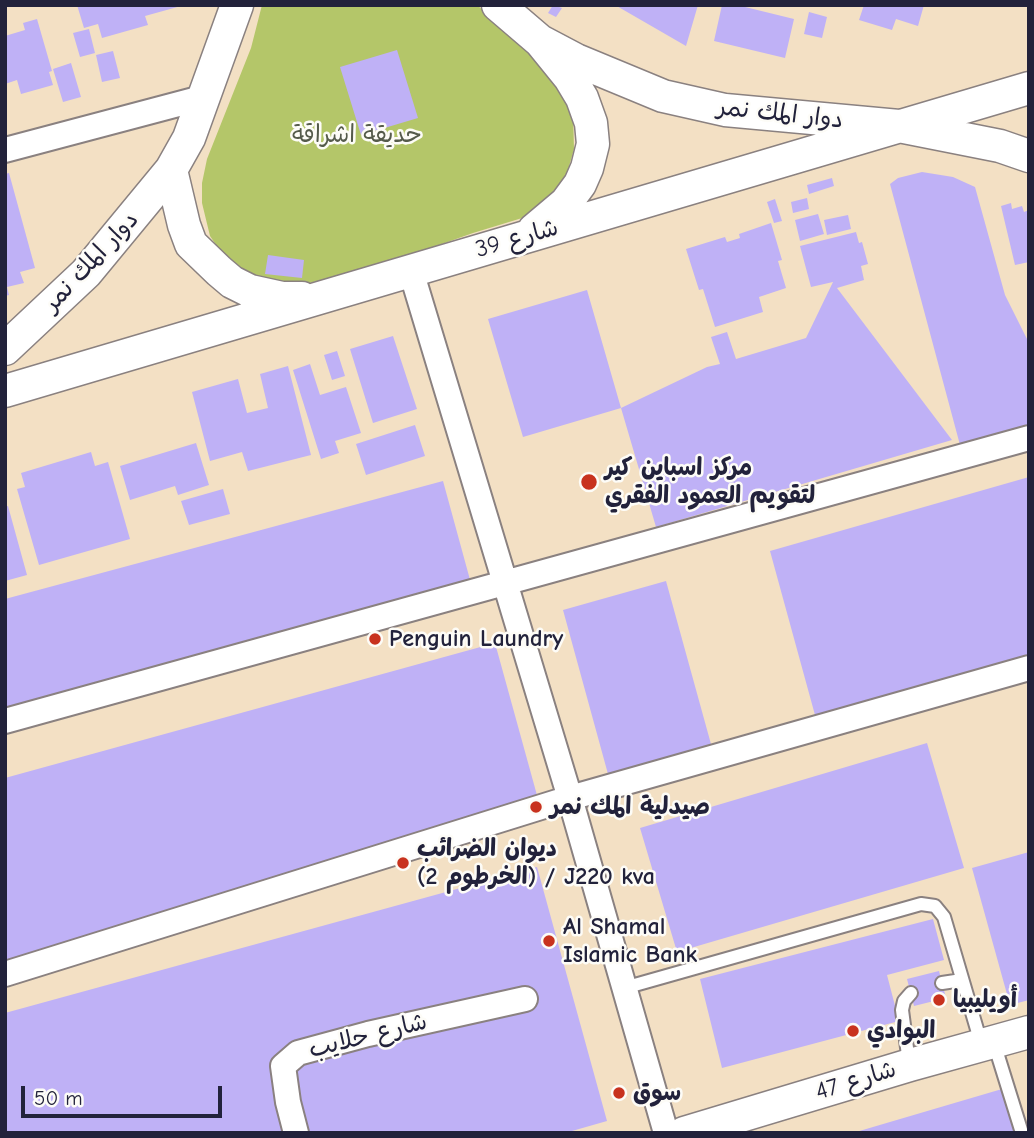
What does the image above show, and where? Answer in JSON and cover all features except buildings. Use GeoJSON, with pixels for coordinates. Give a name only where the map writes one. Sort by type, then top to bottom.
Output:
{"type":"FeatureCollection","features":[{"type":"Feature","properties":{"kind":"street","name":"دوار المك نمر"},"geometry":{"type":"LineString","coordinates":[[5,349],[86,273],[171,170],[189,138],[237,5]]}},
{"type":"Feature","properties":{"kind":"street"},"geometry":{"type":"LineString","coordinates":[[498,5],[540,41],[570,78],[582,97],[591,122],[593,144],[580,184],[566,203],[525,237]]}},
{"type":"Feature","properties":{"kind":"street","name":"دوار المك نمر"},"geometry":{"type":"LineString","coordinates":[[540,41],[601,72],[663,96],[725,110],[899,126],[1000,146],[1029,156]]}},
{"type":"Feature","properties":{"kind":"street","name":"شارع 39"},"geometry":{"type":"LineString","coordinates":[[5,391],[1029,88]]}},
{"type":"Feature","properties":{"kind":"street"},"geometry":{"type":"LineString","coordinates":[[5,150],[205,97]]}},
{"type":"Feature","properties":{"kind":"street"},"geometry":{"type":"LineString","coordinates":[[171,170],[191,244],[219,271],[232,282],[250,291],[282,298],[319,298]]}},
{"type":"Feature","properties":{"kind":"street"},"geometry":{"type":"LineString","coordinates":[[411,271],[507,583],[666,1133]]}},
{"type":"Feature","properties":{"kind":"street"},"geometry":{"type":"LineString","coordinates":[[5,722],[1029,438]]}},
{"type":"Feature","properties":{"kind":"street"},"geometry":{"type":"LineString","coordinates":[[5,974],[570,798],[1029,668]]}},
{"type":"Feature","properties":{"kind":"street","name":"شارع حلايب"},"geometry":{"type":"LineString","coordinates":[[296,1133],[283,1066],[298,1053],[368,1034],[525,999]]}},
{"type":"Feature","properties":{"kind":"street","name":"شارع 47"},"geometry":{"type":"LineString","coordinates":[[684,1133],[1029,1032]]}},
{"type":"Feature","properties":{"kind":"lane"},"geometry":{"type":"LineString","coordinates":[[624,988],[921,904],[935,906],[944,917],[962,980],[1023,1133]]}},
{"type":"Feature","properties":{"kind":"lane"},"geometry":{"type":"LineString","coordinates":[[942,983],[962,980]]}},
{"type":"Feature","properties":{"kind":"lane"},"geometry":{"type":"LineString","coordinates":[[910,1065],[902,1010],[911,993]]}},
{"type":"Feature","properties":{"kind":"green space","name":"حديقة اشراقة"},"geometry":{"type":"Polygon","coordinates":[[[262,5],[477,5],[544,63],[573,112],[574,149],[566,177],[532,215],[374,268],[283,289],[241,275],[210,236],[202,203],[202,183],[207,159],[251,48],[262,5]]]}},
{"type":"Feature","properties":{"kind":"place","name":"مركز اسباين كير لتقويم العمود الفقري"},"geometry":{"type":"Point","coordinates":[589,482]}},
{"type":"Feature","properties":{"kind":"place","name":"Penguin Laundry"},"geometry":{"type":"Point","coordinates":[375,639]}},
{"type":"Feature","properties":{"kind":"place","name":"صيدلية المك نمر"},"geometry":{"type":"Point","coordinates":[536,807]}},
{"type":"Feature","properties":{"kind":"place","name":"ديوان الضرائب (الخرطوم 2) / J220 kva"},"geometry":{"type":"Point","coordinates":[403,863]}},
{"type":"Feature","properties":{"kind":"place","name":"Al Shamal Islamic Bank"},"geometry":{"type":"Point","coordinates":[549,941]}},
{"type":"Feature","properties":{"kind":"place","name":"أويليبيا"},"geometry":{"type":"Point","coordinates":[939,1000]}},
{"type":"Feature","properties":{"kind":"place","name":"البوادي"},"geometry":{"type":"Point","coordinates":[853,1031]}},
{"type":"Feature","properties":{"kind":"place","name":"سوق"},"geometry":{"type":"Point","coordinates":[619,1093]}}]}
